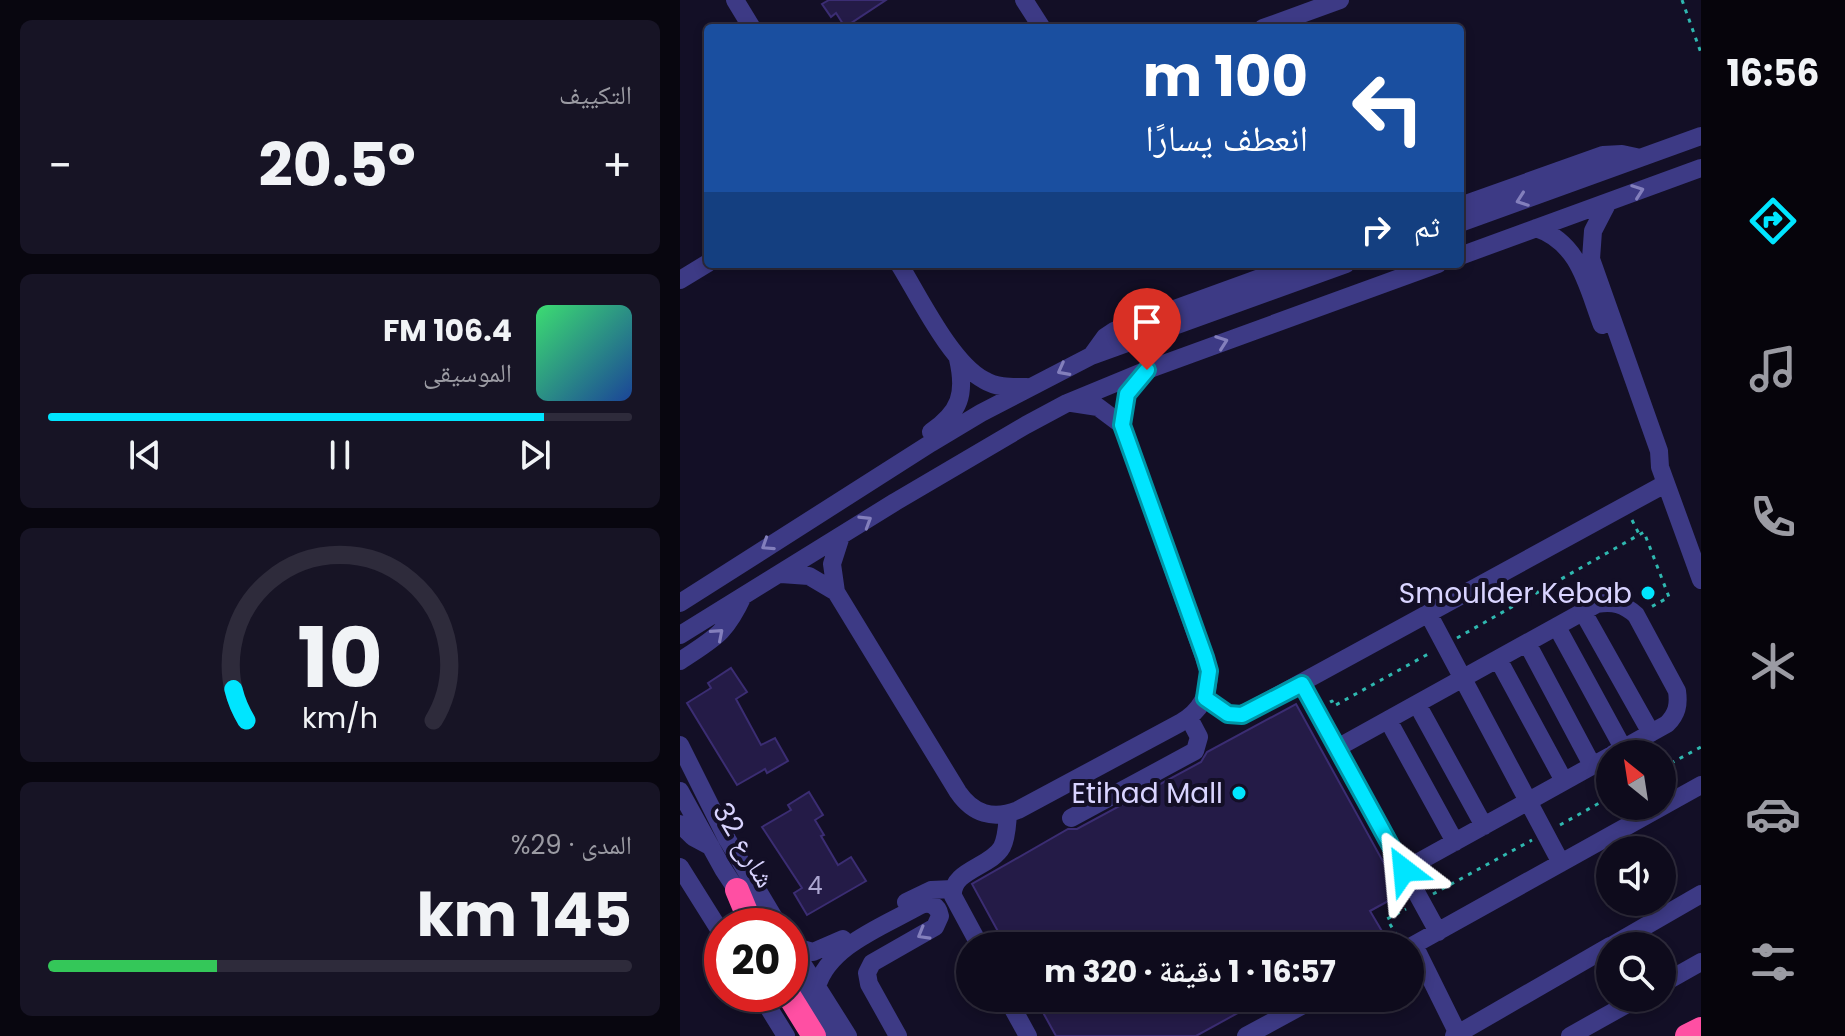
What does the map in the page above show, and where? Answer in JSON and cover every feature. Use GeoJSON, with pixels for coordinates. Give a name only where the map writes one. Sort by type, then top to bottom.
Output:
{"type":"FeatureCollection","features":[{"type":"Feature","properties":{"kind":"highway"},"geometry":{"type":"LineString","coordinates":[[737,890],[744,908]]}},
{"type":"Feature","properties":{"kind":"highway"},"geometry":{"type":"LineString","coordinates":[[799,1012],[814,1036]]}},
{"type":"Feature","properties":{"kind":"highway"},"geometry":{"type":"LineString","coordinates":[[1687,1036],[1701,1029]]}},
{"type":"Feature","properties":{"kind":"street"},"geometry":{"type":"LineString","coordinates":[[735,0],[750,24]]}},
{"type":"Feature","properties":{"kind":"street"},"geometry":{"type":"LineString","coordinates":[[1024,0],[1039,24]]}},
{"type":"Feature","properties":{"kind":"street"},"geometry":{"type":"LineString","coordinates":[[1274,24],[1340,0]]}},
{"type":"Feature","properties":{"kind":"street"},"geometry":{"type":"LineString","coordinates":[[1464,222],[1701,136]]}},
{"type":"Feature","properties":{"kind":"street"},"geometry":{"type":"LineString","coordinates":[[1464,205],[1603,155],[1622,154],[1639,158]]}},
{"type":"Feature","properties":{"kind":"street"},"geometry":{"type":"LineString","coordinates":[[1464,255],[1701,168]]}},
{"type":"Feature","properties":{"kind":"street"},"geometry":{"type":"LineString","coordinates":[[1608,202],[1593,231],[1591,259],[1659,451],[1662,476]]}},
{"type":"Feature","properties":{"kind":"street"},"geometry":{"type":"LineString","coordinates":[[1536,228],[1562,241],[1579,263],[1650,456],[1662,476],[1701,580]]}},
{"type":"Feature","properties":{"kind":"street"},"geometry":{"type":"LineString","coordinates":[[680,280],[704,265]]}},
{"type":"Feature","properties":{"kind":"street"},"geometry":{"type":"LineString","coordinates":[[901,268],[958,359],[976,375],[996,385],[1033,386]]}},
{"type":"Feature","properties":{"kind":"street"},"geometry":{"type":"LineString","coordinates":[[1091,356],[1105,337],[1114,331],[1287,268]]}},
{"type":"Feature","properties":{"kind":"street"},"geometry":{"type":"LineString","coordinates":[[680,603],[981,413],[1091,356],[1335,268]]}},
{"type":"Feature","properties":{"kind":"street"},"geometry":{"type":"LineString","coordinates":[[680,635],[1067,403],[1147,370],[1427,268]]}},
{"type":"Feature","properties":{"kind":"street"},"geometry":{"type":"LineString","coordinates":[[883,474],[906,450],[952,415],[962,383],[958,359]]}},
{"type":"Feature","properties":{"kind":"street"},"geometry":{"type":"LineString","coordinates":[[1122,425],[1127,394],[1147,370]]}},
{"type":"Feature","properties":{"kind":"street"},"geometry":{"type":"LineString","coordinates":[[841,536],[832,564],[836,592],[971,807],[988,815],[1008,814],[1189,718],[1205,698],[1209,671],[1122,425],[1098,407],[1067,403]]}},
{"type":"Feature","properties":{"kind":"street"},"geometry":{"type":"LineString","coordinates":[[1205,698],[1228,714],[1242,715],[1429,615],[1662,476]]}},
{"type":"Feature","properties":{"kind":"street"},"geometry":{"type":"LineString","coordinates":[[680,587],[739,564]]}},
{"type":"Feature","properties":{"kind":"street"},"geometry":{"type":"LineString","coordinates":[[778,575],[809,576],[836,592]]}},
{"type":"Feature","properties":{"kind":"street"},"geometry":{"type":"LineString","coordinates":[[680,661],[722,632],[743,596]]}},
{"type":"Feature","properties":{"kind":"street"},"geometry":{"type":"LineString","coordinates":[[1337,748],[1597,604],[1608,602],[1619,603],[1636,615],[1679,700],[1673,717],[1638,740]]}},
{"type":"Feature","properties":{"kind":"street"},"geometry":{"type":"LineString","coordinates":[[1583,612],[1651,733]]}},
{"type":"Feature","properties":{"kind":"street"},"geometry":{"type":"LineString","coordinates":[[1429,615],[1561,863]]}},
{"type":"Feature","properties":{"kind":"street"},"geometry":{"type":"LineString","coordinates":[[680,642],[705,620]]}},
{"type":"Feature","properties":{"kind":"street"},"geometry":{"type":"LineString","coordinates":[[1557,627],[1609,740]]}},
{"type":"Feature","properties":{"kind":"street"},"geometry":{"type":"LineString","coordinates":[[1527,643],[1592,765]]}},
{"type":"Feature","properties":{"kind":"street"},"geometry":{"type":"LineString","coordinates":[[1498,659],[1564,781]]}},
{"type":"Feature","properties":{"kind":"street"},"geometry":{"type":"LineString","coordinates":[[1302,684],[1438,932]]}},
{"type":"Feature","properties":{"kind":"street"},"geometry":{"type":"LineString","coordinates":[[1417,704],[1484,826]]}},
{"type":"Feature","properties":{"kind":"street"},"geometry":{"type":"LineString","coordinates":[[1071,818],[1195,751],[1199,737],[1189,718]]}},
{"type":"Feature","properties":{"kind":"street"},"geometry":{"type":"LineString","coordinates":[[1388,720],[1455,842]]}},
{"type":"Feature","properties":{"kind":"street"},"geometry":{"type":"LineString","coordinates":[[680,745],[727,839],[768,908]]}},
{"type":"Feature","properties":{"kind":"street"},"geometry":{"type":"LineString","coordinates":[[1404,870],[1596,763]]}},
{"type":"Feature","properties":{"kind":"street"},"geometry":{"type":"LineString","coordinates":[[1424,939],[1701,785]]}},
{"type":"Feature","properties":{"kind":"street","name":"شارع 32"},"geometry":{"type":"LineString","coordinates":[[680,791],[750,908]]}},
{"type":"Feature","properties":{"kind":"street"},"geometry":{"type":"LineString","coordinates":[[972,932],[953,896],[953,889],[957,880],[997,855],[1005,840],[1008,814]]}},
{"type":"Feature","properties":{"kind":"street"},"geometry":{"type":"LineString","coordinates":[[680,824],[693,837],[710,846]]}},
{"type":"Feature","properties":{"kind":"street"},"geometry":{"type":"LineString","coordinates":[[680,867],[706,908]]}},
{"type":"Feature","properties":{"kind":"street"},"geometry":{"type":"LineString","coordinates":[[808,952],[821,950],[925,892],[953,889]]}},
{"type":"Feature","properties":{"kind":"street"},"geometry":{"type":"LineString","coordinates":[[1634,932],[1701,894]]}},
{"type":"Feature","properties":{"kind":"street"},"geometry":{"type":"LineString","coordinates":[[817,987],[823,970],[840,951],[924,903],[936,906],[940,916],[935,927],[868,968],[867,979],[898,1036]]}},
{"type":"Feature","properties":{"kind":"street"},"geometry":{"type":"LineString","coordinates":[[1424,974],[1457,1035],[1596,954]]}},
{"type":"Feature","properties":{"kind":"street"},"geometry":{"type":"LineString","coordinates":[[1676,976],[1701,962]]}},
{"type":"Feature","properties":{"kind":"street"},"geometry":{"type":"LineString","coordinates":[[808,972],[848,1036]]}},
{"type":"Feature","properties":{"kind":"street"},"geometry":{"type":"LineString","coordinates":[[808,998],[833,1036]]}},
{"type":"Feature","properties":{"kind":"street"},"geometry":{"type":"LineString","coordinates":[[771,1012],[783,1033]]}},
{"type":"Feature","properties":{"kind":"street"},"geometry":{"type":"LineString","coordinates":[[1015,1012],[1028,1036]]}},
{"type":"Feature","properties":{"kind":"street"},"geometry":{"type":"LineString","coordinates":[[1246,1036],[1290,1012]]}},
{"type":"Feature","properties":{"kind":"street"},"geometry":{"type":"LineString","coordinates":[[1570,1036],[1613,1012]]}},
{"type":"Feature","properties":{"kind":"path"},"geometry":{"type":"LineString","coordinates":[[1682,0],[1701,53]]}},
{"type":"Feature","properties":{"kind":"path"},"geometry":{"type":"LineString","coordinates":[[1316,710],[1332,701],[1334,706],[1644,532],[1669,597],[1636,615]]}},
{"type":"Feature","properties":{"kind":"path"},"geometry":{"type":"LineString","coordinates":[[1676,760],[1701,747]]}},
{"type":"Feature","properties":{"kind":"path"},"geometry":{"type":"LineString","coordinates":[[1398,932],[1387,919],[1596,805]]}},
{"type":"Feature","properties":{"kind":"building"},"geometry":{"type":"Polygon","coordinates":[[[829,0],[886,0],[850,24],[843,24],[836,13],[831,17],[822,4],[829,0]]]}},
{"type":"Feature","properties":{"kind":"building"},"geometry":{"type":"Polygon","coordinates":[[[731,668],[747,692],[736,699],[761,745],[775,738],[788,761],[767,773],[765,769],[737,785],[687,703],[711,688],[708,683],[731,668]]]}},
{"type":"Feature","properties":{"kind":"building","name":"Etihad Mall"},"geometry":{"type":"Polygon","coordinates":[[[1296,704],[1401,894],[1370,911],[1382,932],[998,932],[972,884],[1068,829],[1077,829],[1201,762],[1207,752],[1296,704]]]}},
{"type":"Feature","properties":{"kind":"building"},"geometry":{"type":"Polygon","coordinates":[[[809,792],[823,815],[815,820],[824,835],[821,836],[838,865],[851,857],[866,881],[808,914],[808,908],[803,908],[794,893],[802,888],[762,827],[791,810],[788,805],[809,792]]]}},
{"type":"Feature","properties":{"kind":"building"},"geometry":{"type":"Polygon","coordinates":[[[1043,1012],[1240,1012],[1196,1036],[1056,1036],[1043,1012]]]}},
{"type":"Feature","properties":{"kind":"place","name":"Smoulder Kebab"},"geometry":{"type":"Point","coordinates":[1648,593]}},
{"type":"Feature","properties":{"kind":"place","name":"Etihad Mall"},"geometry":{"type":"Point","coordinates":[1239,793]}},
{"type":"Feature","properties":{"kind":"route"},"geometry":{"type":"LineString","coordinates":[[1147,370],[1127,394],[1122,425],[1205,657],[1209,685],[1205,698],[1228,714],[1242,715],[1302,684],[1404,870]]}}]}
